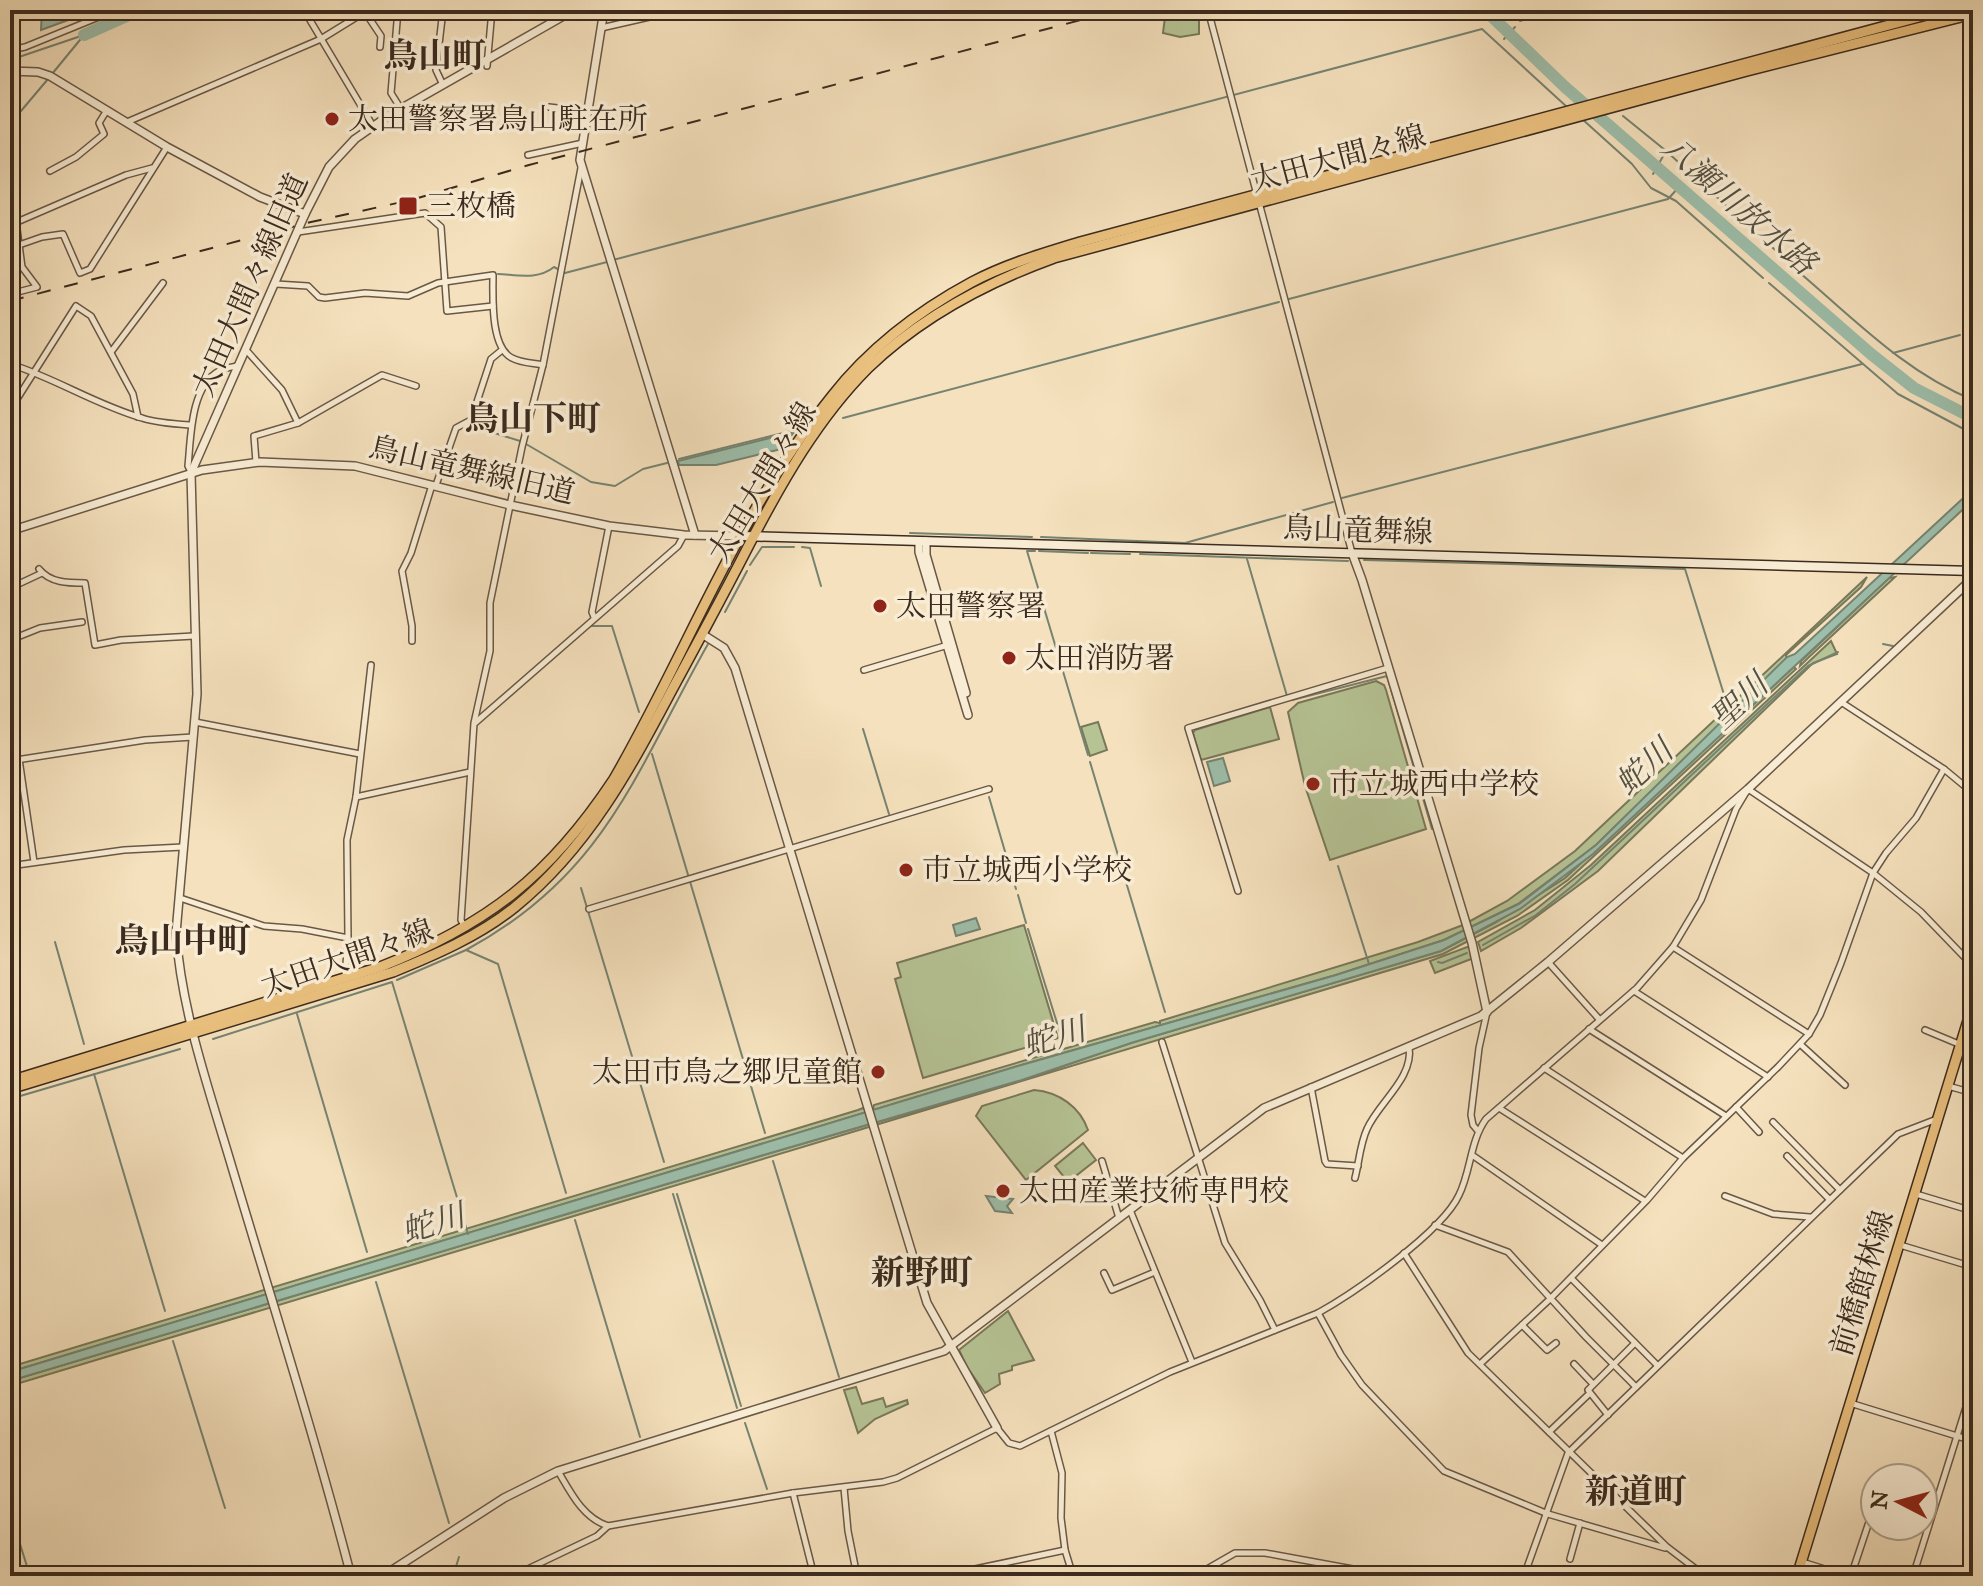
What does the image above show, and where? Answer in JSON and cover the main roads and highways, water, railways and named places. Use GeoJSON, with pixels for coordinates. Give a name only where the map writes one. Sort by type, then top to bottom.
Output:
{"type":"FeatureCollection","features":[{"type":"Feature","properties":{"kind":"main road","name":"太田大間々線"},"geometry":{"type":"LineString","coordinates":[[1603,107],[1945,10]]}},
{"type":"Feature","properties":{"kind":"main road","name":"太田大間々線"},"geometry":{"type":"LineString","coordinates":[[10,1089],[430,947],[506,900],[544,868],[596,806],[648,720],[768,488],[832,395],[897,332],[942,300],[987,275],[1049,251],[1973,14]]}},
{"type":"Feature","properties":{"kind":"main road","name":"太田大間々線"},"geometry":{"type":"LineString","coordinates":[[10,1081],[407,967],[456,944],[514,908],[555,872],[622,783],[794,464],[838,402],[868,369],[911,332],[991,282],[1054,258],[1257,198]]}},
{"type":"Feature","properties":{"kind":"main road","name":"鳥山竜舞線"},"geometry":{"type":"LineString","coordinates":[[742,536],[1973,571]]}},
{"type":"Feature","properties":{"kind":"main road","name":"前橋館林線"},"geometry":{"type":"LineString","coordinates":[[1797,1576],[1973,1004]]}},
{"type":"Feature","properties":{"kind":"waterway"},"geometry":{"type":"LineString","coordinates":[[84,35],[140,10]]}},
{"type":"Feature","properties":{"kind":"waterway","name":"八瀬川放水路"},"geometry":{"type":"LineString","coordinates":[[1485,10],[1565,87],[1871,354],[1914,388],[1973,418]]}},
{"type":"Feature","properties":{"kind":"waterway"},"geometry":{"type":"LineString","coordinates":[[1520,21],[1559,10]]}},
{"type":"Feature","properties":{"kind":"waterway","name":"八瀬川放水路"},"geometry":{"type":"LineString","coordinates":[[1504,39],[1515,27]]}},
{"type":"Feature","properties":{"kind":"waterway"},"geometry":{"type":"LineString","coordinates":[[613,260],[1482,29],[1567,107]]}},
{"type":"Feature","properties":{"kind":"waterway"},"geometry":{"type":"LineString","coordinates":[[52,74],[84,35]]}},
{"type":"Feature","properties":{"kind":"waterway"},"geometry":{"type":"LineString","coordinates":[[10,60],[81,36]]}},
{"type":"Feature","properties":{"kind":"waterway"},"geometry":{"type":"LineString","coordinates":[[10,124],[48,79]]}},
{"type":"Feature","properties":{"kind":"waterway"},"geometry":{"type":"LineString","coordinates":[[1623,116],[1795,268]]}},
{"type":"Feature","properties":{"kind":"waterway"},"geometry":{"type":"LineString","coordinates":[[1581,118],[1632,164],[1651,188],[1676,201],[1763,278]]}},
{"type":"Feature","properties":{"kind":"waterway"},"geometry":{"type":"LineString","coordinates":[[1653,174],[1666,151]]}},
{"type":"Feature","properties":{"kind":"waterway"},"geometry":{"type":"LineString","coordinates":[[1289,299],[1668,199],[1680,186]]}},
{"type":"Feature","properties":{"kind":"waterway"},"geometry":{"type":"LineString","coordinates":[[498,274],[535,275],[554,267],[565,273],[607,262]]}},
{"type":"Feature","properties":{"kind":"waterway"},"geometry":{"type":"LineString","coordinates":[[1800,273],[1903,360],[1973,400]]}},
{"type":"Feature","properties":{"kind":"waterway"},"geometry":{"type":"LineString","coordinates":[[1769,283],[1898,394],[1973,434]]}},
{"type":"Feature","properties":{"kind":"waterway"},"geometry":{"type":"LineString","coordinates":[[843,418],[1279,302]]}},
{"type":"Feature","properties":{"kind":"waterway"},"geometry":{"type":"LineString","coordinates":[[1966,334],[1973,332]]}},
{"type":"Feature","properties":{"kind":"waterway"},"geometry":{"type":"LineString","coordinates":[[1893,353],[1960,335]]}},
{"type":"Feature","properties":{"kind":"waterway"},"geometry":{"type":"LineString","coordinates":[[1342,498],[1862,364]]}},
{"type":"Feature","properties":{"kind":"waterway"},"geometry":{"type":"LineString","coordinates":[[472,426],[520,441]]}},
{"type":"Feature","properties":{"kind":"waterway"},"geometry":{"type":"LineString","coordinates":[[679,459],[795,430]]}},
{"type":"Feature","properties":{"kind":"waterway"},"geometry":{"type":"LineString","coordinates":[[526,444],[591,482],[615,486],[643,469],[667,463]]}},
{"type":"Feature","properties":{"kind":"waterway"},"geometry":{"type":"LineString","coordinates":[[1041,537],[1185,543],[1333,502]]}},
{"type":"Feature","properties":{"kind":"waterway"},"geometry":{"type":"LineString","coordinates":[[910,533],[1032,537]]}},
{"type":"Feature","properties":{"kind":"waterway"},"geometry":{"type":"LineString","coordinates":[[750,565],[762,547],[794,547]]}},
{"type":"Feature","properties":{"kind":"waterway"},"geometry":{"type":"LineString","coordinates":[[802,547],[810,548],[821,586]]}},
{"type":"Feature","properties":{"kind":"waterway"},"geometry":{"type":"LineString","coordinates":[[1035,551],[1027,551],[1088,755]]}},
{"type":"Feature","properties":{"kind":"waterway"},"geometry":{"type":"LineString","coordinates":[[1039,551],[1088,553]]}},
{"type":"Feature","properties":{"kind":"waterway"},"geometry":{"type":"LineString","coordinates":[[1091,553],[1130,554]]}},
{"type":"Feature","properties":{"kind":"waterway"},"geometry":{"type":"LineString","coordinates":[[1140,554],[1348,561]]}},
{"type":"Feature","properties":{"kind":"waterway"},"geometry":{"type":"LineString","coordinates":[[1247,559],[1287,696]]}},
{"type":"Feature","properties":{"kind":"waterway"},"geometry":{"type":"LineString","coordinates":[[1364,560],[1685,569],[1726,701],[1735,712]]}},
{"type":"Feature","properties":{"kind":"waterway"},"geometry":{"type":"LineString","coordinates":[[725,612],[747,571]]}},
{"type":"Feature","properties":{"kind":"waterway"},"geometry":{"type":"LineString","coordinates":[[591,626],[612,626],[639,712]]}},
{"type":"Feature","properties":{"kind":"waterway"},"geometry":{"type":"LineString","coordinates":[[466,950],[513,921],[552,889],[584,854],[636,778],[708,644]]}},
{"type":"Feature","properties":{"kind":"waterway","name":"聖川"},"geometry":{"type":"LineString","coordinates":[[1883,644],[1893,646]]}},
{"type":"Feature","properties":{"kind":"waterway","name":"聖川"},"geometry":{"type":"LineString","coordinates":[[1483,945],[1536,915],[1575,884],[1808,666],[1838,652]]}},
{"type":"Feature","properties":{"kind":"waterway"},"geometry":{"type":"LineString","coordinates":[[1292,700],[1387,676],[1432,829]]}},
{"type":"Feature","properties":{"kind":"waterway"},"geometry":{"type":"LineString","coordinates":[[863,729],[889,814]]}},
{"type":"Feature","properties":{"kind":"waterway"},"geometry":{"type":"LineString","coordinates":[[652,754],[765,1133]]}},
{"type":"Feature","properties":{"kind":"waterway"},"geometry":{"type":"LineString","coordinates":[[1090,762],[1165,1012]]}},
{"type":"Feature","properties":{"kind":"waterway"},"geometry":{"type":"LineString","coordinates":[[989,797],[1016,889]]}},
{"type":"Feature","properties":{"kind":"waterway"},"geometry":{"type":"LineString","coordinates":[[1338,866],[1369,964]]}},
{"type":"Feature","properties":{"kind":"waterway"},"geometry":{"type":"LineString","coordinates":[[581,888],[664,1162]]}},
{"type":"Feature","properties":{"kind":"waterway"},"geometry":{"type":"LineString","coordinates":[[1018,895],[1026,923]]}},
{"type":"Feature","properties":{"kind":"waterway","name":"蛇川"},"geometry":{"type":"LineString","coordinates":[[1028,929],[1061,1036]]}},
{"type":"Feature","properties":{"kind":"waterway"},"geometry":{"type":"LineString","coordinates":[[55,942],[84,1044]]}},
{"type":"Feature","properties":{"kind":"waterway"},"geometry":{"type":"LineString","coordinates":[[397,980],[466,950],[498,964],[566,1193]]}},
{"type":"Feature","properties":{"kind":"waterway","name":"聖川"},"geometry":{"type":"LineString","coordinates":[[1438,962],[1467,953]]}},
{"type":"Feature","properties":{"kind":"waterway","name":"蛇川"},"geometry":{"type":"LineString","coordinates":[[213,1039],[392,982],[468,1234]]}},
{"type":"Feature","properties":{"kind":"waterway"},"geometry":{"type":"LineString","coordinates":[[297,1014],[367,1252]]}},
{"type":"Feature","properties":{"kind":"waterway"},"geometry":{"type":"LineString","coordinates":[[10,1099],[180,1049]]}},
{"type":"Feature","properties":{"kind":"waterway"},"geometry":{"type":"LineString","coordinates":[[94,1074],[165,1311]]}},
{"type":"Feature","properties":{"kind":"waterway"},"geometry":{"type":"LineString","coordinates":[[773,1161],[839,1377]]}},
{"type":"Feature","properties":{"kind":"waterway"},"geometry":{"type":"LineString","coordinates":[[673,1194],[737,1408]]}},
{"type":"Feature","properties":{"kind":"waterway"},"geometry":{"type":"LineString","coordinates":[[677,1194],[741,1406]]}},
{"type":"Feature","properties":{"kind":"waterway"},"geometry":{"type":"LineString","coordinates":[[575,1220],[640,1437]]}},
{"type":"Feature","properties":{"kind":"waterway"},"geometry":{"type":"LineString","coordinates":[[376,1282],[449,1523]]}},
{"type":"Feature","properties":{"kind":"waterway"},"geometry":{"type":"LineString","coordinates":[[173,1341],[225,1508]]}},
{"type":"Feature","properties":{"kind":"waterway"},"geometry":{"type":"LineString","coordinates":[[745,1423],[767,1489]]}},
{"type":"Feature","properties":{"kind":"waterway"},"geometry":{"type":"LineString","coordinates":[[10,1512],[30,1576]]}},
{"type":"Feature","properties":{"kind":"waterway"},"geometry":{"type":"LineString","coordinates":[[453,1576],[459,1557]]}},
{"type":"Feature","properties":{"kind":"railway"},"geometry":{"type":"LineString","coordinates":[[10,301],[311,222],[411,200],[529,165],[1119,10]]}},
{"type":"Feature","properties":{"kind":"place","name":"太田警察署鳥山駐在所"},"geometry":{"type":"Point","coordinates":[332,119]}},
{"type":"Feature","properties":{"kind":"place","name":"三枚橋"},"geometry":{"type":"Point","coordinates":[408,206]}},
{"type":"Feature","properties":{"kind":"place","name":"太田警察署"},"geometry":{"type":"Point","coordinates":[880,606]}},
{"type":"Feature","properties":{"kind":"place","name":"太田消防署"},"geometry":{"type":"Point","coordinates":[1009,658]}},
{"type":"Feature","properties":{"kind":"place","name":"市立城西中学校"},"geometry":{"type":"Point","coordinates":[1313,784]}},
{"type":"Feature","properties":{"kind":"place","name":"市立城西小学校"},"geometry":{"type":"Point","coordinates":[906,870]}},
{"type":"Feature","properties":{"kind":"place","name":"太田市鳥之郷児童館"},"geometry":{"type":"Point","coordinates":[878,1072]}},
{"type":"Feature","properties":{"kind":"place","name":"太田産業技術専門校"},"geometry":{"type":"Point","coordinates":[1003,1191]}},
{"type":"Feature","properties":{"kind":"district","name":"鳥山町"},"geometry":{"type":"Point","coordinates":[435,55]}},
{"type":"Feature","properties":{"kind":"district","name":"鳥山下町"},"geometry":{"type":"Point","coordinates":[533,418]}},
{"type":"Feature","properties":{"kind":"district","name":"鳥山中町"},"geometry":{"type":"Point","coordinates":[183,940]}},
{"type":"Feature","properties":{"kind":"district","name":"新野町"},"geometry":{"type":"Point","coordinates":[922,1272]}},
{"type":"Feature","properties":{"kind":"district","name":"新道町"},"geometry":{"type":"Point","coordinates":[1636,1491]}}]}
